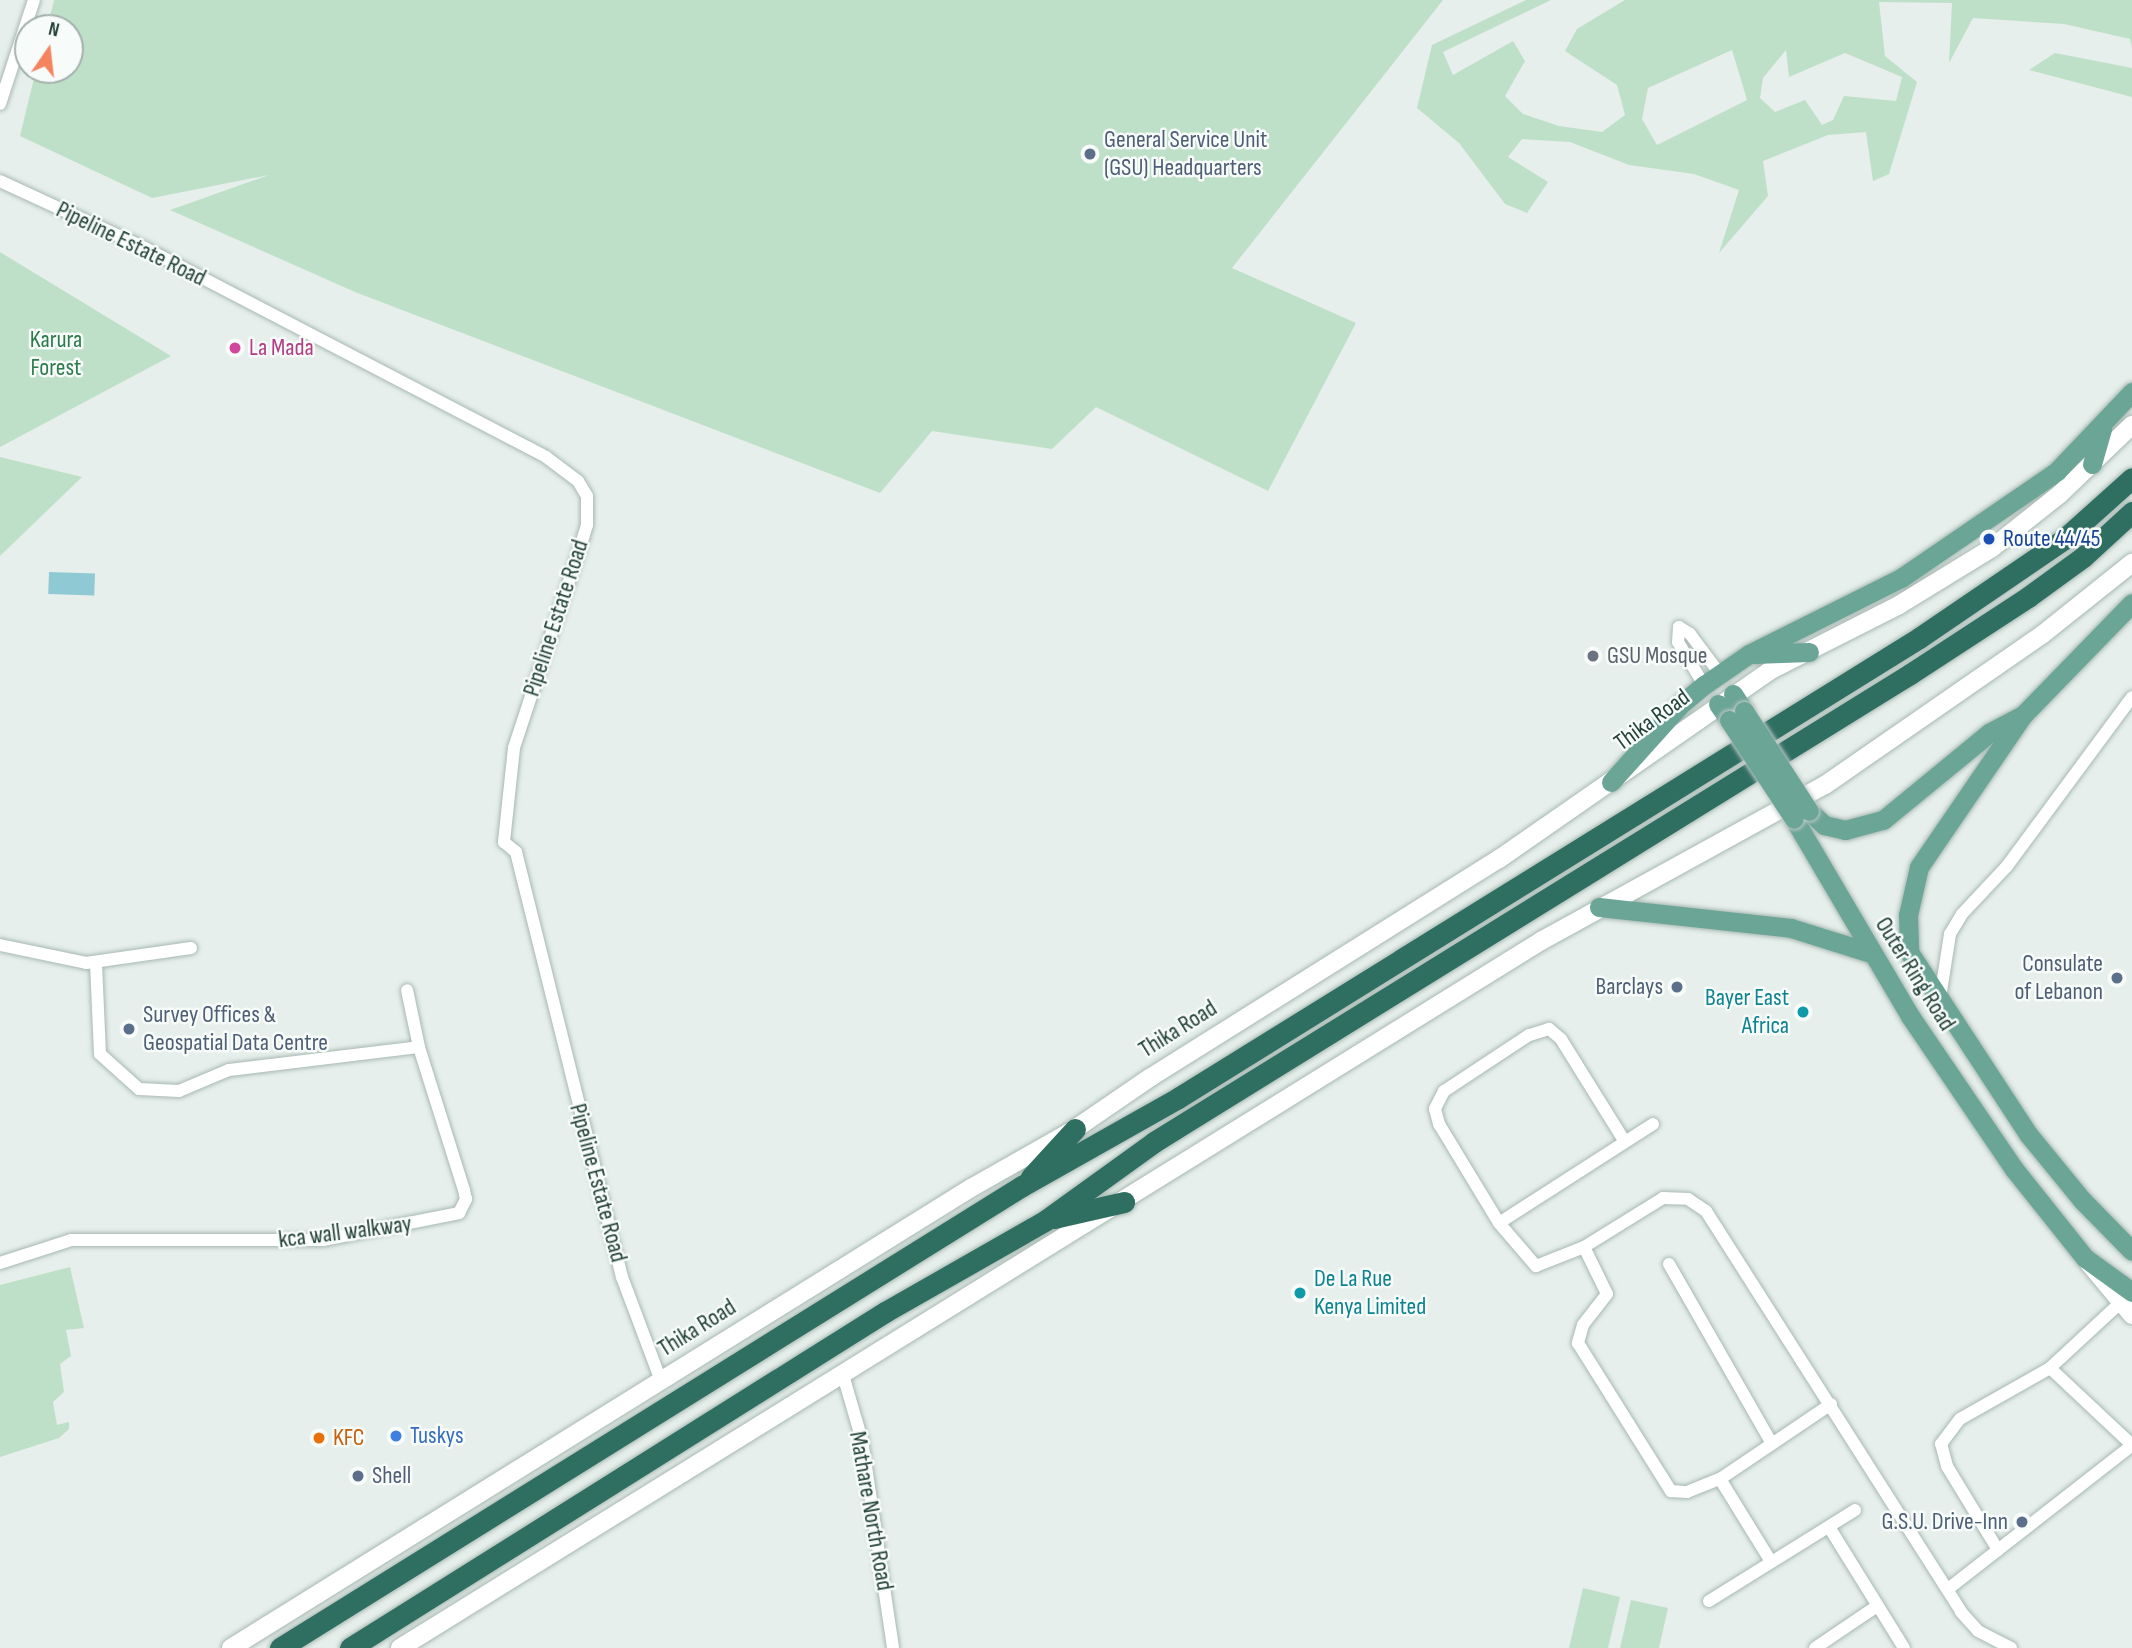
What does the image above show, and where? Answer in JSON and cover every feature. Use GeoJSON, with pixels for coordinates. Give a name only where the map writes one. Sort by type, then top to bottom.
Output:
{"type":"FeatureCollection","features":[{"type":"Feature","properties":{"kind":"highway"},"geometry":{"type":"LineString","coordinates":[[279,1648],[1022,1186],[1178,1098],[1908,645],[2064,539],[2132,478]]}},
{"type":"Feature","properties":{"kind":"highway"},"geometry":{"type":"LineString","coordinates":[[350,1648],[886,1312],[1046,1220],[1154,1142],[2028,597],[2083,557],[2132,512]]}},
{"type":"Feature","properties":{"kind":"highway"},"geometry":{"type":"LineString","coordinates":[[1022,1186],[1075,1129]]}},
{"type":"Feature","properties":{"kind":"highway"},"geometry":{"type":"LineString","coordinates":[[1046,1220],[1124,1202]]}},
{"type":"Feature","properties":{"kind":"main road"},"geometry":{"type":"LineString","coordinates":[[1611,782],[1680,705],[1712,680],[1749,654],[1901,578],[2057,471],[2103,427],[2132,392]]}},
{"type":"Feature","properties":{"kind":"main road","name":"Thika Road"},"geometry":{"type":"LineString","coordinates":[[230,1648],[971,1188],[1075,1129],[1151,1077],[1499,859],[1611,782],[1731,708],[1809,652],[1899,605],[1992,548],[2092,464],[2132,425]]}},
{"type":"Feature","properties":{"kind":"main road"},"geometry":{"type":"LineString","coordinates":[[2092,464],[2103,427]]}},
{"type":"Feature","properties":{"kind":"main road"},"geometry":{"type":"LineString","coordinates":[[400,1648],[1599,907],[1825,785],[2043,634],[2132,563]]}},
{"type":"Feature","properties":{"kind":"main road"},"geometry":{"type":"LineString","coordinates":[[2023,715],[2124,622],[2132,603]]}},
{"type":"Feature","properties":{"kind":"main road"},"geometry":{"type":"LineString","coordinates":[[1749,654],[1809,652]]}},
{"type":"Feature","properties":{"kind":"main road","name":"Outer Ring Road"},"geometry":{"type":"LineString","coordinates":[[1731,708],[1801,815],[1871,953],[2014,1169],[2085,1258],[2128,1304]]}},
{"type":"Feature","properties":{"kind":"main road","name":"Outer Ring Road"},"geometry":{"type":"LineString","coordinates":[[1801,815],[1845,830],[1883,820],[1989,733],[2023,715]]}},
{"type":"Feature","properties":{"kind":"main road","name":"Outer Ring Road"},"geometry":{"type":"LineString","coordinates":[[2023,715],[2005,746],[1932,843],[1913,889],[1909,952],[2028,1134],[2082,1200],[2132,1251]]}},
{"type":"Feature","properties":{"kind":"main road"},"geometry":{"type":"LineString","coordinates":[[1599,907],[1791,928],[1871,953]]}},
{"type":"Feature","properties":{"kind":"street"},"geometry":{"type":"LineString","coordinates":[[0,104],[34,0]]}},
{"type":"Feature","properties":{"kind":"street","name":"Pipeline Estate Road"},"geometry":{"type":"LineString","coordinates":[[0,181],[145,248],[546,457],[578,481],[587,496],[587,525],[514,748],[504,842],[516,852],[622,1277],[661,1381]]}},
{"type":"Feature","properties":{"kind":"street"},"geometry":{"type":"LineString","coordinates":[[1940,1003],[1950,934],[2132,697]]}},
{"type":"Feature","properties":{"kind":"street"},"geometry":{"type":"LineString","coordinates":[[0,945],[96,963],[191,948]]}},
{"type":"Feature","properties":{"kind":"street"},"geometry":{"type":"LineString","coordinates":[[96,963],[100,1054],[139,1089],[179,1091],[229,1070],[419,1047]]}},
{"type":"Feature","properties":{"kind":"street","name":"kca wall walkway"},"geometry":{"type":"LineString","coordinates":[[0,1263],[71,1240],[323,1240],[459,1213],[466,1199],[464,1190],[419,1047],[407,990]]}},
{"type":"Feature","properties":{"kind":"street"},"geometry":{"type":"LineString","coordinates":[[1625,1142],[1554,1031],[1540,1029],[1444,1091],[1435,1110],[1449,1141],[1499,1223],[1536,1266],[1584,1247],[1663,1198],[1697,1203],[1830,1404],[1967,1622],[2011,1648]]}},
{"type":"Feature","properties":{"kind":"street"},"geometry":{"type":"LineString","coordinates":[[1499,1223],[1653,1124]]}},
{"type":"Feature","properties":{"kind":"street"},"geometry":{"type":"LineString","coordinates":[[1584,1247],[1607,1294],[1580,1330],[1582,1352],[1664,1485],[1671,1491],[1687,1492],[1720,1479],[1771,1441],[1830,1404]]}},
{"type":"Feature","properties":{"kind":"street"},"geometry":{"type":"LineString","coordinates":[[1669,1264],[1771,1441]]}},
{"type":"Feature","properties":{"kind":"street"},"geometry":{"type":"LineString","coordinates":[[1998,1550],[1947,1466],[1941,1444],[1960,1419],[2050,1368],[2128,1304]]}},
{"type":"Feature","properties":{"kind":"street"},"geometry":{"type":"LineString","coordinates":[[1948,1589],[2132,1445],[2050,1368]]}},
{"type":"Feature","properties":{"kind":"street","name":"Mathare North Road"},"geometry":{"type":"LineString","coordinates":[[842,1375],[862,1440],[893,1648]]}},
{"type":"Feature","properties":{"kind":"street"},"geometry":{"type":"LineString","coordinates":[[1720,1479],[1770,1560]]}},
{"type":"Feature","properties":{"kind":"street"},"geometry":{"type":"LineString","coordinates":[[1709,1601],[1770,1560],[1855,1510]]}},
{"type":"Feature","properties":{"kind":"street"},"geometry":{"type":"LineString","coordinates":[[1829,1527],[1904,1648]]}},
{"type":"Feature","properties":{"kind":"street"},"geometry":{"type":"LineString","coordinates":[[1815,1648],[1877,1606]]}},
{"type":"Feature","properties":{"kind":"green space"},"geometry":{"type":"Polygon","coordinates":[[[54,0],[1443,0],[1232,268],[1356,323],[1268,491],[1096,407],[1052,449],[932,431],[880,493],[355,292],[170,210],[269,175],[152,198],[20,136],[33,84],[84,84],[84,14],[50,14],[54,0]]]}},
{"type":"Feature","properties":{"kind":"green space"},"geometry":{"type":"Polygon","coordinates":[[[1526,0],[1551,0],[1443,52],[1453,75],[1513,41],[1525,61],[1505,96],[1523,114],[1559,126],[1602,132],[1625,115],[1617,85],[1565,51],[1577,29],[1625,0],[2132,0],[2132,48],[2130,39],[2064,24],[1973,18],[1949,63],[1952,3],[1879,2],[1885,56],[1917,82],[1889,174],[1873,181],[1866,132],[1828,135],[1763,161],[1768,196],[1719,253],[1739,190],[1694,174],[1629,165],[1570,142],[1522,139],[1508,157],[1548,182],[1527,213],[1505,204],[1459,143],[1417,108],[1432,45],[1526,0]],[[1732,50],[1648,88],[1642,119],[1657,145],[1747,100],[1732,50]],[[1786,50],[1763,78],[1760,98],[1775,112],[1805,100],[1822,125],[1833,120],[1844,96],[1896,101],[1902,77],[1845,53],[1789,77],[1786,50]]]}},
{"type":"Feature","properties":{"kind":"green space"},"geometry":{"type":"Polygon","coordinates":[[[2055,53],[2132,68],[2132,97],[2029,70],[2055,53]]]}},
{"type":"Feature","properties":{"kind":"green space","name":"Karura Forest"},"geometry":{"type":"Polygon","coordinates":[[[0,252],[171,356],[0,447],[0,252]]]}},
{"type":"Feature","properties":{"kind":"green space"},"geometry":{"type":"Polygon","coordinates":[[[0,457],[82,477],[0,556],[0,457]]]}},
{"type":"Feature","properties":{"kind":"green space"},"geometry":{"type":"Polygon","coordinates":[[[70,1267],[84,1328],[66,1330],[71,1356],[60,1364],[64,1392],[53,1402],[57,1425],[69,1422],[69,1429],[59,1438],[0,1457],[0,1285],[70,1267]]]}},
{"type":"Feature","properties":{"kind":"green space"},"geometry":{"type":"Polygon","coordinates":[[[1583,1588],[1620,1597],[1608,1648],[1569,1648],[1583,1588]]]}},
{"type":"Feature","properties":{"kind":"green space"},"geometry":{"type":"Polygon","coordinates":[[[1631,1600],[1668,1608],[1659,1648],[1620,1648],[1631,1600]]]}},
{"type":"Feature","properties":{"kind":"water"},"geometry":{"type":"Polygon","coordinates":[[[49,572],[95,574],[94,596],[48,594],[49,572]]]}},
{"type":"Feature","properties":{"kind":"place","name":"General Service Unit (GSU) Headquarters"},"geometry":{"type":"Point","coordinates":[1090,154]}},
{"type":"Feature","properties":{"kind":"place","name":"La Mada"},"geometry":{"type":"Point","coordinates":[235,348]}},
{"type":"Feature","properties":{"kind":"place","name":"Route 44/45"},"geometry":{"type":"Point","coordinates":[1989,539]}},
{"type":"Feature","properties":{"kind":"place","name":"GSU Mosque"},"geometry":{"type":"Point","coordinates":[1593,656]}},
{"type":"Feature","properties":{"kind":"place","name":"Consulate of Lebanon"},"geometry":{"type":"Point","coordinates":[2117,978]}},
{"type":"Feature","properties":{"kind":"place","name":"Barclays"},"geometry":{"type":"Point","coordinates":[1677,987]}},
{"type":"Feature","properties":{"kind":"place","name":"Bayer East Africa"},"geometry":{"type":"Point","coordinates":[1803,1012]}},
{"type":"Feature","properties":{"kind":"place","name":"Survey Offices & Geospatial Data Centre"},"geometry":{"type":"Point","coordinates":[129,1029]}},
{"type":"Feature","properties":{"kind":"place","name":"De La Rue Kenya Limited"},"geometry":{"type":"Point","coordinates":[1300,1293]}},
{"type":"Feature","properties":{"kind":"place","name":"Tuskys"},"geometry":{"type":"Point","coordinates":[396,1436]}},
{"type":"Feature","properties":{"kind":"place","name":"KFC"},"geometry":{"type":"Point","coordinates":[319,1438]}},
{"type":"Feature","properties":{"kind":"place","name":"Shell"},"geometry":{"type":"Point","coordinates":[358,1476]}},
{"type":"Feature","properties":{"kind":"place","name":"G.S.U. Drive-Inn"},"geometry":{"type":"Point","coordinates":[2022,1522]}}]}
